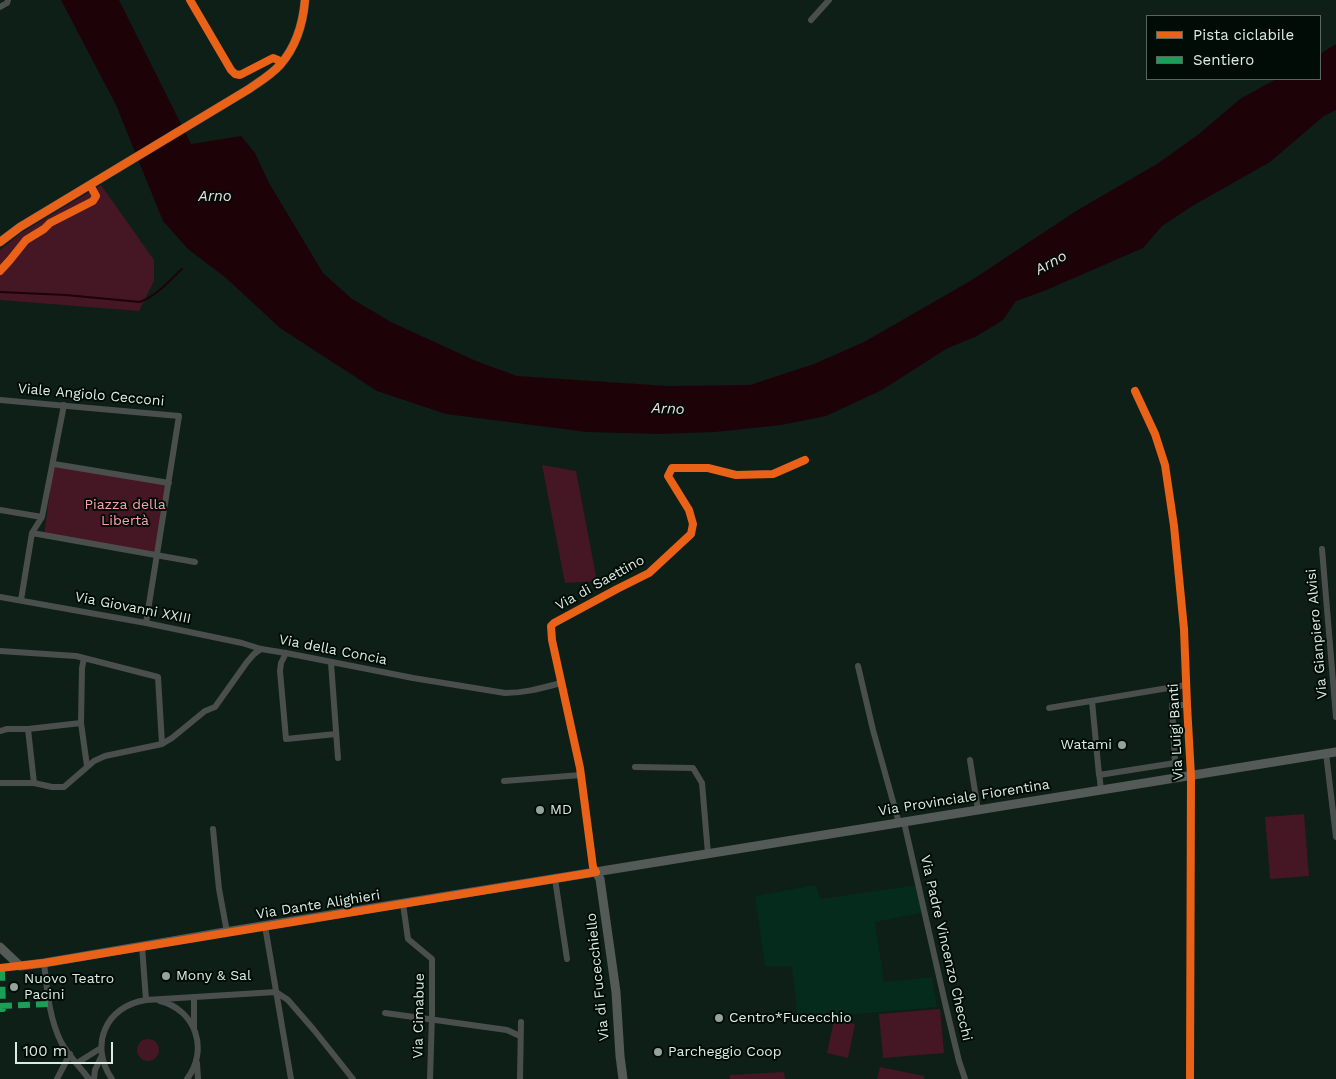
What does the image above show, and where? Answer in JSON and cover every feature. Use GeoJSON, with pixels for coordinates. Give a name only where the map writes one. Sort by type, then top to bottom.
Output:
{"type":"FeatureCollection","features":[{"type":"Feature","properties":{"kind":"street"},"geometry":{"type":"LineString","coordinates":[[0,7],[8,3],[8,0]]}},
{"type":"Feature","properties":{"kind":"street"},"geometry":{"type":"LineString","coordinates":[[0,242],[20,227],[266,77],[281,64],[292,48],[299,34],[305,0]]}},
{"type":"Feature","properties":{"kind":"street"},"geometry":{"type":"LineString","coordinates":[[811,20],[829,0]]}},
{"type":"Feature","properties":{"kind":"street","name":"Via Luigi Banti"},"geometry":{"type":"LineString","coordinates":[[1134,391],[1155,434],[1165,465],[1174,526],[1184,629],[1186,705],[1191,776],[1190,1079]]}},
{"type":"Feature","properties":{"kind":"street","name":"Viale Angiolo Cecconi"},"geometry":{"type":"LineString","coordinates":[[0,400],[180,416],[169,483]]}},
{"type":"Feature","properties":{"kind":"street"},"geometry":{"type":"LineString","coordinates":[[21,600],[32,533],[42,517],[54,464],[64,405]]}},
{"type":"Feature","properties":{"kind":"street","name":"Via di Saettino"},"geometry":{"type":"LineString","coordinates":[[596,872],[593,867],[576,746],[561,683],[551,632],[552,626],[554,623],[649,573],[691,534],[693,524],[689,510],[668,476],[672,468],[708,468],[736,475],[773,474],[804,460]]}},
{"type":"Feature","properties":{"kind":"street"},"geometry":{"type":"LineString","coordinates":[[54,464],[169,483],[146,623]]}},
{"type":"Feature","properties":{"kind":"street"},"geometry":{"type":"LineString","coordinates":[[0,510],[42,517]]}},
{"type":"Feature","properties":{"kind":"street"},"geometry":{"type":"LineString","coordinates":[[32,533],[195,562]]}},
{"type":"Feature","properties":{"kind":"street","name":"Via Gianpiero Alvisi"},"geometry":{"type":"LineString","coordinates":[[1322,549],[1336,717]]}},
{"type":"Feature","properties":{"kind":"street","name":"Via Giovanni XXIII"},"geometry":{"type":"LineString","coordinates":[[0,597],[146,623],[242,643],[261,650]]}},
{"type":"Feature","properties":{"kind":"street","name":"Via della Concia"},"geometry":{"type":"LineString","coordinates":[[0,783],[34,783],[52,788],[64,787],[87,766],[105,756],[162,744],[205,711],[215,706],[247,662],[254,654],[261,650],[505,693],[520,693],[561,683]]}},
{"type":"Feature","properties":{"kind":"street"},"geometry":{"type":"LineString","coordinates":[[0,651],[76,656],[158,677],[162,744]]}},
{"type":"Feature","properties":{"kind":"street"},"geometry":{"type":"LineString","coordinates":[[286,653],[280,670],[286,739],[336,734]]}},
{"type":"Feature","properties":{"kind":"street"},"geometry":{"type":"LineString","coordinates":[[84,658],[80,723],[87,766]]}},
{"type":"Feature","properties":{"kind":"street"},"geometry":{"type":"LineString","coordinates":[[330,663],[338,758]]}},
{"type":"Feature","properties":{"kind":"street","name":"Via Padre Vincenzo Checchi"},"geometry":{"type":"LineString","coordinates":[[858,666],[873,730],[902,822],[948,1017],[965,1079]]}},
{"type":"Feature","properties":{"kind":"street"},"geometry":{"type":"LineString","coordinates":[[1049,708],[1186,686]]}},
{"type":"Feature","properties":{"kind":"street"},"geometry":{"type":"LineString","coordinates":[[1092,701],[1102,790]]}},
{"type":"Feature","properties":{"kind":"street"},"geometry":{"type":"LineString","coordinates":[[1099,775],[1175,764],[1172,705],[1186,705]]}},
{"type":"Feature","properties":{"kind":"street"},"geometry":{"type":"LineString","coordinates":[[0,731],[80,723]]}},
{"type":"Feature","properties":{"kind":"street"},"geometry":{"type":"LineString","coordinates":[[28,729],[34,783]]}},
{"type":"Feature","properties":{"kind":"street","name":"Via Provinciale Fiorentina"},"geometry":{"type":"LineString","coordinates":[[596,872],[1336,752]]}},
{"type":"Feature","properties":{"kind":"street"},"geometry":{"type":"LineString","coordinates":[[1326,754],[1336,837]]}},
{"type":"Feature","properties":{"kind":"street"},"geometry":{"type":"LineString","coordinates":[[970,760],[978,810]]}},
{"type":"Feature","properties":{"kind":"street"},"geometry":{"type":"LineString","coordinates":[[634,767],[693,768],[702,783],[708,854]]}},
{"type":"Feature","properties":{"kind":"street"},"geometry":{"type":"LineString","coordinates":[[504,781],[581,775]]}},
{"type":"Feature","properties":{"kind":"street"},"geometry":{"type":"LineString","coordinates":[[213,829],[219,890],[227,932]]}},
{"type":"Feature","properties":{"kind":"street","name":"Via Dante Alighieri"},"geometry":{"type":"LineString","coordinates":[[20,966],[596,872]]}},
{"type":"Feature","properties":{"kind":"street","name":"Via di Fucecchiello"},"geometry":{"type":"LineString","coordinates":[[596,872],[600,879],[616,992],[623,1079]]}},
{"type":"Feature","properties":{"kind":"street"},"geometry":{"type":"LineString","coordinates":[[555,879],[567,959]]}},
{"type":"Feature","properties":{"kind":"street","name":"Via Cimabue"},"geometry":{"type":"LineString","coordinates":[[403,904],[408,938],[432,959],[430,1079]]}},
{"type":"Feature","properties":{"kind":"street"},"geometry":{"type":"LineString","coordinates":[[265,926],[291,1079]]}},
{"type":"Feature","properties":{"kind":"street"},"geometry":{"type":"LineString","coordinates":[[142,946],[146,1000]]}},
{"type":"Feature","properties":{"kind":"street"},"geometry":{"type":"LineString","coordinates":[[0,947],[20,966]]}},
{"type":"Feature","properties":{"kind":"street"},"geometry":{"type":"LineString","coordinates":[[44,963],[56,1031],[62,1044],[89,1079]]}},
{"type":"Feature","properties":{"kind":"street"},"geometry":{"type":"LineString","coordinates":[[0,968],[20,966]]}},
{"type":"Feature","properties":{"kind":"street"},"geometry":{"type":"LineString","coordinates":[[94,1079],[106,1028],[114,1016],[125,1007],[146,1000],[276,992],[288,1000],[353,1079]]}},
{"type":"Feature","properties":{"kind":"street"},"geometry":{"type":"LineString","coordinates":[[194,997],[194,1028],[198,1044],[196,1061],[198,1079]]}},
{"type":"Feature","properties":{"kind":"street"},"geometry":{"type":"LineString","coordinates":[[146,1000],[164,1002],[175,1008],[185,1016],[194,1028]]}},
{"type":"Feature","properties":{"kind":"street"},"geometry":{"type":"LineString","coordinates":[[386,1013],[507,1030],[520,1036]]}},
{"type":"Feature","properties":{"kind":"street"},"geometry":{"type":"LineString","coordinates":[[520,1079],[521,1022]]}},
{"type":"Feature","properties":{"kind":"street"},"geometry":{"type":"LineString","coordinates":[[76,1063],[101,1052]]}},
{"type":"Feature","properties":{"kind":"street"},"geometry":{"type":"LineString","coordinates":[[101,1052],[106,1070],[112,1079]]}},
{"type":"Feature","properties":{"kind":"street"},"geometry":{"type":"LineString","coordinates":[[57,1079],[70,1054]]}},
{"type":"Feature","properties":{"kind":"street"},"geometry":{"type":"LineString","coordinates":[[187,1079],[196,1061]]}},
{"type":"Feature","properties":{"kind":"shaded area"},"geometry":{"type":"Polygon","coordinates":[[[816,885],[820,899],[918,885],[925,912],[875,922],[884,982],[932,977],[937,1007],[798,1019],[792,967],[765,966],[755,896],[816,885]]]}},
{"type":"Feature","properties":{"kind":"green space"},"geometry":{"type":"Polygon","coordinates":[[[101,185],[154,260],[154,281],[139,311],[0,300],[0,250],[21,233],[101,185]]]}},
{"type":"Feature","properties":{"kind":"green space","name":"Piazza della Libertà"},"geometry":{"type":"Polygon","coordinates":[[[54,464],[169,483],[157,555],[44,535],[54,464]]]}},
{"type":"Feature","properties":{"kind":"green space"},"geometry":{"type":"Polygon","coordinates":[[[542,465],[576,471],[597,581],[565,583],[542,465]]]}},
{"type":"Feature","properties":{"kind":"green space"},"geometry":{"type":"Polygon","coordinates":[[[1304,814],[1309,876],[1270,879],[1265,817],[1304,814]]]}},
{"type":"Feature","properties":{"kind":"green space"},"geometry":{"type":"Polygon","coordinates":[[[940,1009],[944,1053],[883,1058],[879,1014],[940,1009]]]}},
{"type":"Feature","properties":{"kind":"green space"},"geometry":{"type":"Polygon","coordinates":[[[834,1020],[855,1024],[848,1058],[827,1053],[834,1020]]]}},
{"type":"Feature","properties":{"kind":"green space"},"geometry":{"type":"Polygon","coordinates":[[[148,1039],[156,1042],[159,1050],[156,1058],[148,1061],[140,1058],[137,1050],[140,1042],[148,1039]]]}},
{"type":"Feature","properties":{"kind":"green space"},"geometry":{"type":"Polygon","coordinates":[[[880,1067],[924,1076],[924,1079],[877,1079],[880,1067]]]}},
{"type":"Feature","properties":{"kind":"green space"},"geometry":{"type":"Polygon","coordinates":[[[784,1072],[785,1079],[730,1079],[730,1075],[784,1072]]]}},
{"type":"Feature","properties":{"kind":"water","name":"Arno"},"geometry":{"type":"Polygon","coordinates":[[[61,0],[119,0],[191,144],[241,136],[255,153],[269,183],[323,273],[352,299],[391,322],[476,361],[517,376],[667,386],[750,385],[814,364],[864,342],[972,280],[1076,211],[1157,164],[1199,134],[1240,99],[1274,80],[1321,80],[1321,53],[1336,44],[1336,110],[1324,116],[1270,162],[1194,205],[1162,226],[1143,248],[1044,291],[1016,301],[1003,320],[977,336],[946,349],[882,390],[826,416],[781,425],[715,432],[660,434],[587,432],[446,414],[377,391],[280,328],[226,278],[188,249],[163,221],[116,105],[61,0]]]}},
{"type":"Feature","properties":{"kind":"waterway"},"geometry":{"type":"LineString","coordinates":[[0,292],[66,295],[140,302],[157,292],[182,269]]}},
{"type":"Feature","properties":{"kind":"marked path"},"geometry":{"type":"LineString","coordinates":[[0,972],[2,971],[3,1009],[0,1009]]}},
{"type":"Feature","properties":{"kind":"marked path"},"geometry":{"type":"LineString","coordinates":[[0,1006],[50,1004]]}},
{"type":"Feature","properties":{"kind":"cycle path"},"geometry":{"type":"LineString","coordinates":[[190,0],[235,74],[240,75],[273,58],[281,64]]}},
{"type":"Feature","properties":{"kind":"cycle path"},"geometry":{"type":"LineString","coordinates":[[0,242],[20,227],[249,89],[269,75],[286,58],[294,43],[300,26],[305,0]]}},
{"type":"Feature","properties":{"kind":"cycle path"},"geometry":{"type":"LineString","coordinates":[[0,271],[26,240],[50,223],[93,201],[96,196],[90,185]]}},
{"type":"Feature","properties":{"kind":"cycle path"},"geometry":{"type":"LineString","coordinates":[[1135,391],[1155,434],[1165,465],[1174,526],[1184,629],[1191,776],[1190,1079]]}},
{"type":"Feature","properties":{"kind":"cycle path"},"geometry":{"type":"LineString","coordinates":[[0,968],[44,963],[596,872],[593,867],[580,768],[552,640],[551,626],[649,573],[691,534],[693,524],[689,510],[668,476],[672,468],[708,468],[736,475],[773,474],[805,460]]}},
{"type":"Feature","properties":{"kind":"place","name":"Watami"},"geometry":{"type":"Point","coordinates":[1122,745]}},
{"type":"Feature","properties":{"kind":"place","name":"MD"},"geometry":{"type":"Point","coordinates":[540,810]}},
{"type":"Feature","properties":{"kind":"place","name":"Mony & Sal"},"geometry":{"type":"Point","coordinates":[166,976]}},
{"type":"Feature","properties":{"kind":"place","name":"Nuovo Teatro Pacini"},"geometry":{"type":"Point","coordinates":[14,987]}},
{"type":"Feature","properties":{"kind":"place","name":"Centro*Fucecchio"},"geometry":{"type":"Point","coordinates":[719,1018]}},
{"type":"Feature","properties":{"kind":"place","name":"Parcheggio Coop"},"geometry":{"type":"Point","coordinates":[658,1052]}}]}
